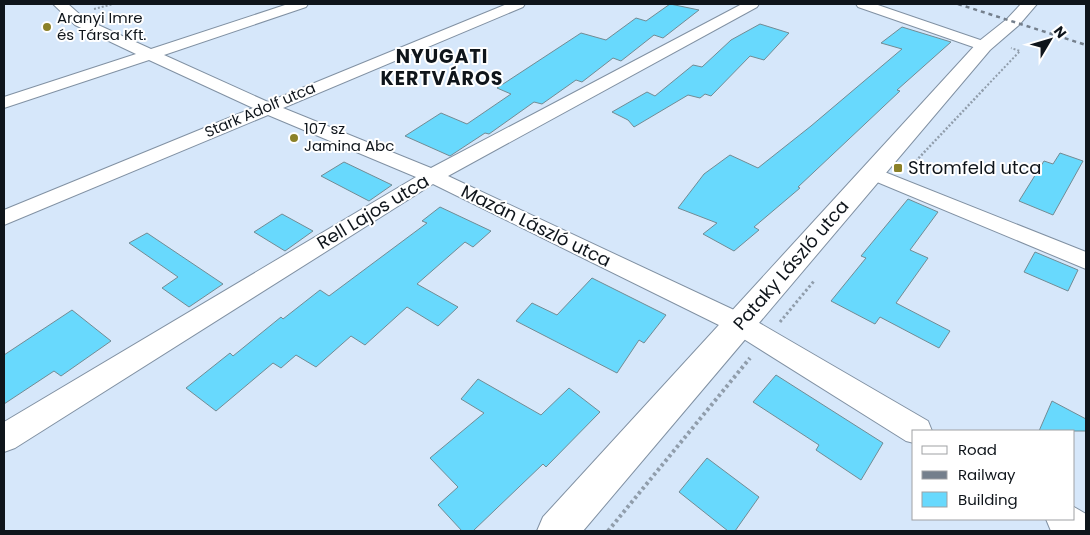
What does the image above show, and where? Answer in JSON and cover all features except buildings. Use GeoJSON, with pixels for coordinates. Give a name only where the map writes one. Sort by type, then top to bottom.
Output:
{"type":"FeatureCollection","features":[{"type":"Feature","properties":{"kind":"street","name":"Mazán László utca"},"geometry":{"type":"LineString","coordinates":[[60,4],[80,22],[265,107],[432,176],[740,324],[915,430]]}},
{"type":"Feature","properties":{"kind":"street"},"geometry":{"type":"LineString","coordinates":[[4,103],[301,4]]}},
{"type":"Feature","properties":{"kind":"street","name":"Stark Adolf utca"},"geometry":{"type":"LineString","coordinates":[[4,218],[265,107],[518,4]]}},
{"type":"Feature","properties":{"kind":"street","name":"Rell Lajos utca"},"geometry":{"type":"LineString","coordinates":[[4,438],[432,176],[752,4]]}},
{"type":"Feature","properties":{"kind":"street"},"geometry":{"type":"LineString","coordinates":[[863,4],[984,46]]}},
{"type":"Feature","properties":{"kind":"street","name":"Pataky László utca"},"geometry":{"type":"LineString","coordinates":[[557,531],[984,46],[1013,22],[1030,4]]}},
{"type":"Feature","properties":{"kind":"street"},"geometry":{"type":"LineString","coordinates":[[872,173],[1086,261]]}},
{"type":"Feature","properties":{"kind":"street"},"geometry":{"type":"LineString","coordinates":[[1065,520],[1084,531]]}},
{"type":"Feature","properties":{"kind":"railway"},"geometry":{"type":"LineString","coordinates":[[958,4],[1086,45]]}},
{"type":"Feature","properties":{"kind":"place","name":"Aranyi Imre és Társa Kft."},"geometry":{"type":"Point","coordinates":[47,27]}},
{"type":"Feature","properties":{"kind":"place","name":"107 sz Jamina Abc"},"geometry":{"type":"Point","coordinates":[294,138]}},
{"type":"Feature","properties":{"kind":"place","name":"Stromfeld utca"},"geometry":{"type":"Point","coordinates":[898,168]}},
{"type":"Feature","properties":{"kind":"district","name":"NYUGATI KERTVÁROS"},"geometry":{"type":"Point","coordinates":[442,67]}}]}
